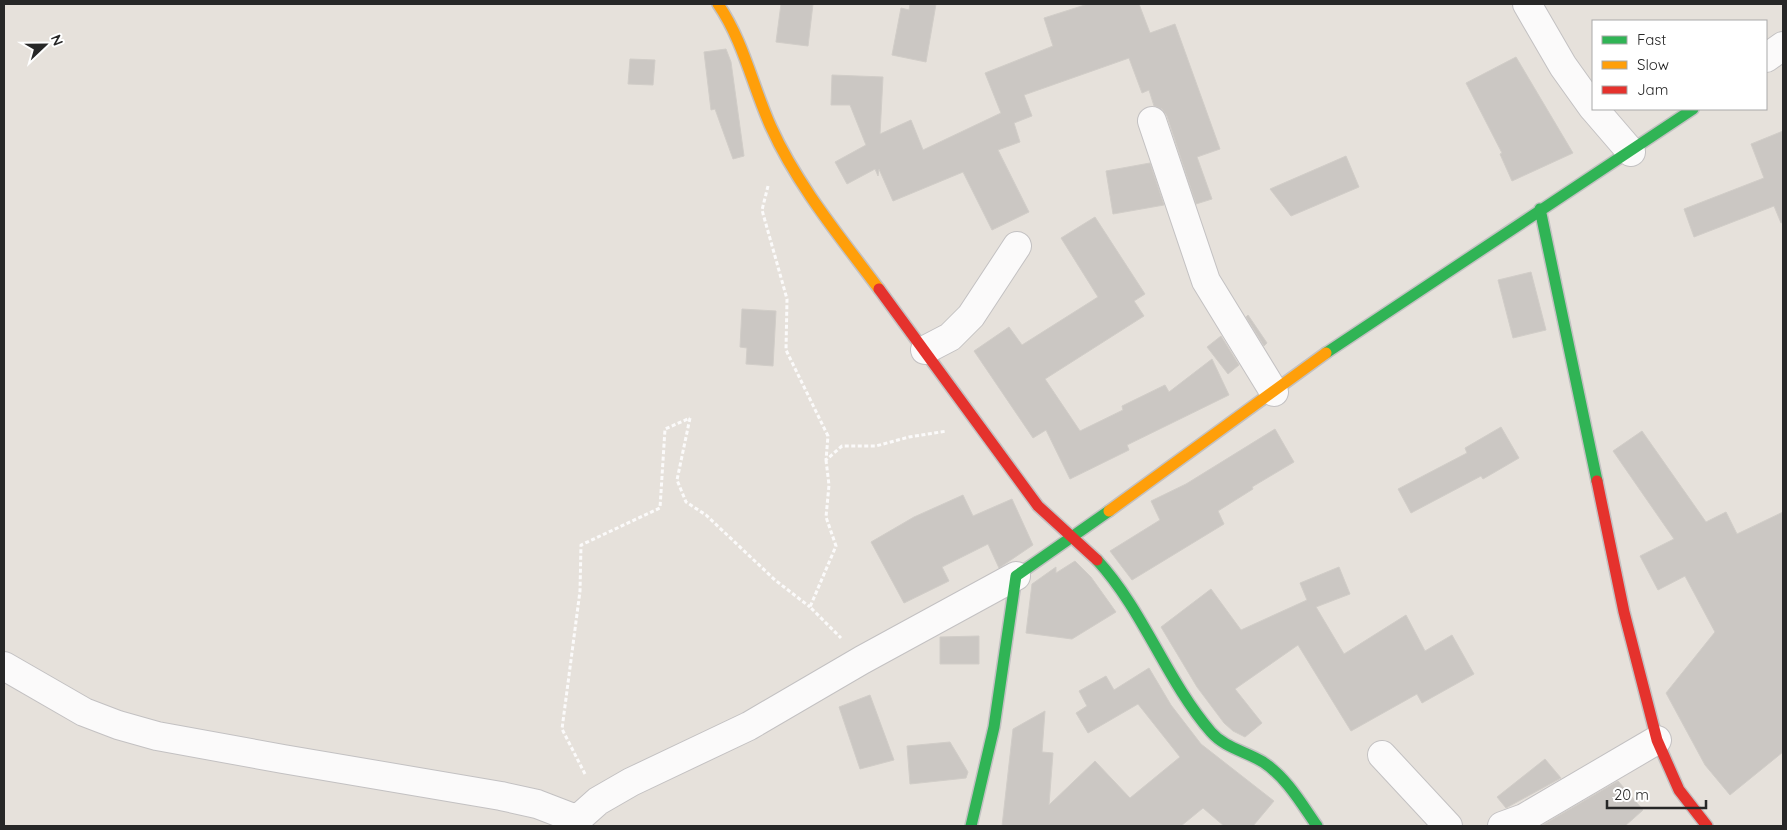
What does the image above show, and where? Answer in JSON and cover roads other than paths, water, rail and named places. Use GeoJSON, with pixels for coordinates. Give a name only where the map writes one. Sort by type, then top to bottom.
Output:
{"type":"FeatureCollection","features":[{"type":"Feature","properties":{"kind":"street"},"geometry":{"type":"LineString","coordinates":[[718,4],[742,43],[751,73],[778,143],[811,196],[977,418],[1038,506],[1050,519],[1092,552],[1112,577],[1193,711],[1214,735],[1232,750],[1272,768],[1288,785],[1318,826]]}},
{"type":"Feature","properties":{"kind":"street"},"geometry":{"type":"LineString","coordinates":[[1527,4],[1563,66],[1592,105]]}},
{"type":"Feature","properties":{"kind":"street"},"geometry":{"type":"LineString","coordinates":[[1767,57],[1783,46]]}},
{"type":"Feature","properties":{"kind":"street"},"geometry":{"type":"LineString","coordinates":[[1596,110],[1631,152]]}},
{"type":"Feature","properties":{"kind":"street"},"geometry":{"type":"LineString","coordinates":[[4,666],[84,712],[118,726],[157,736],[274,758],[500,796],[537,804],[573,823],[598,801],[631,782],[748,726],[862,660],[1016,576],[1321,357],[1540,209],[1631,152],[1692,110]]}},
{"type":"Feature","properties":{"kind":"street"},"geometry":{"type":"LineString","coordinates":[[1152,122],[1206,281],[1274,392]]}},
{"type":"Feature","properties":{"kind":"street"},"geometry":{"type":"LineString","coordinates":[[1540,209],[1622,602],[1658,740],[1679,790],[1700,820],[1707,826]]}},
{"type":"Feature","properties":{"kind":"street"},"geometry":{"type":"LineString","coordinates":[[925,350],[950,337],[970,316],[1017,246]]}},
{"type":"Feature","properties":{"kind":"street"},"geometry":{"type":"LineString","coordinates":[[971,826],[994,727],[1016,576]]}},
{"type":"Feature","properties":{"kind":"street"},"geometry":{"type":"LineString","coordinates":[[1502,826],[1524,818],[1658,740]]}},
{"type":"Feature","properties":{"kind":"street"},"geometry":{"type":"LineString","coordinates":[[1382,755],[1448,826]]}}]}
